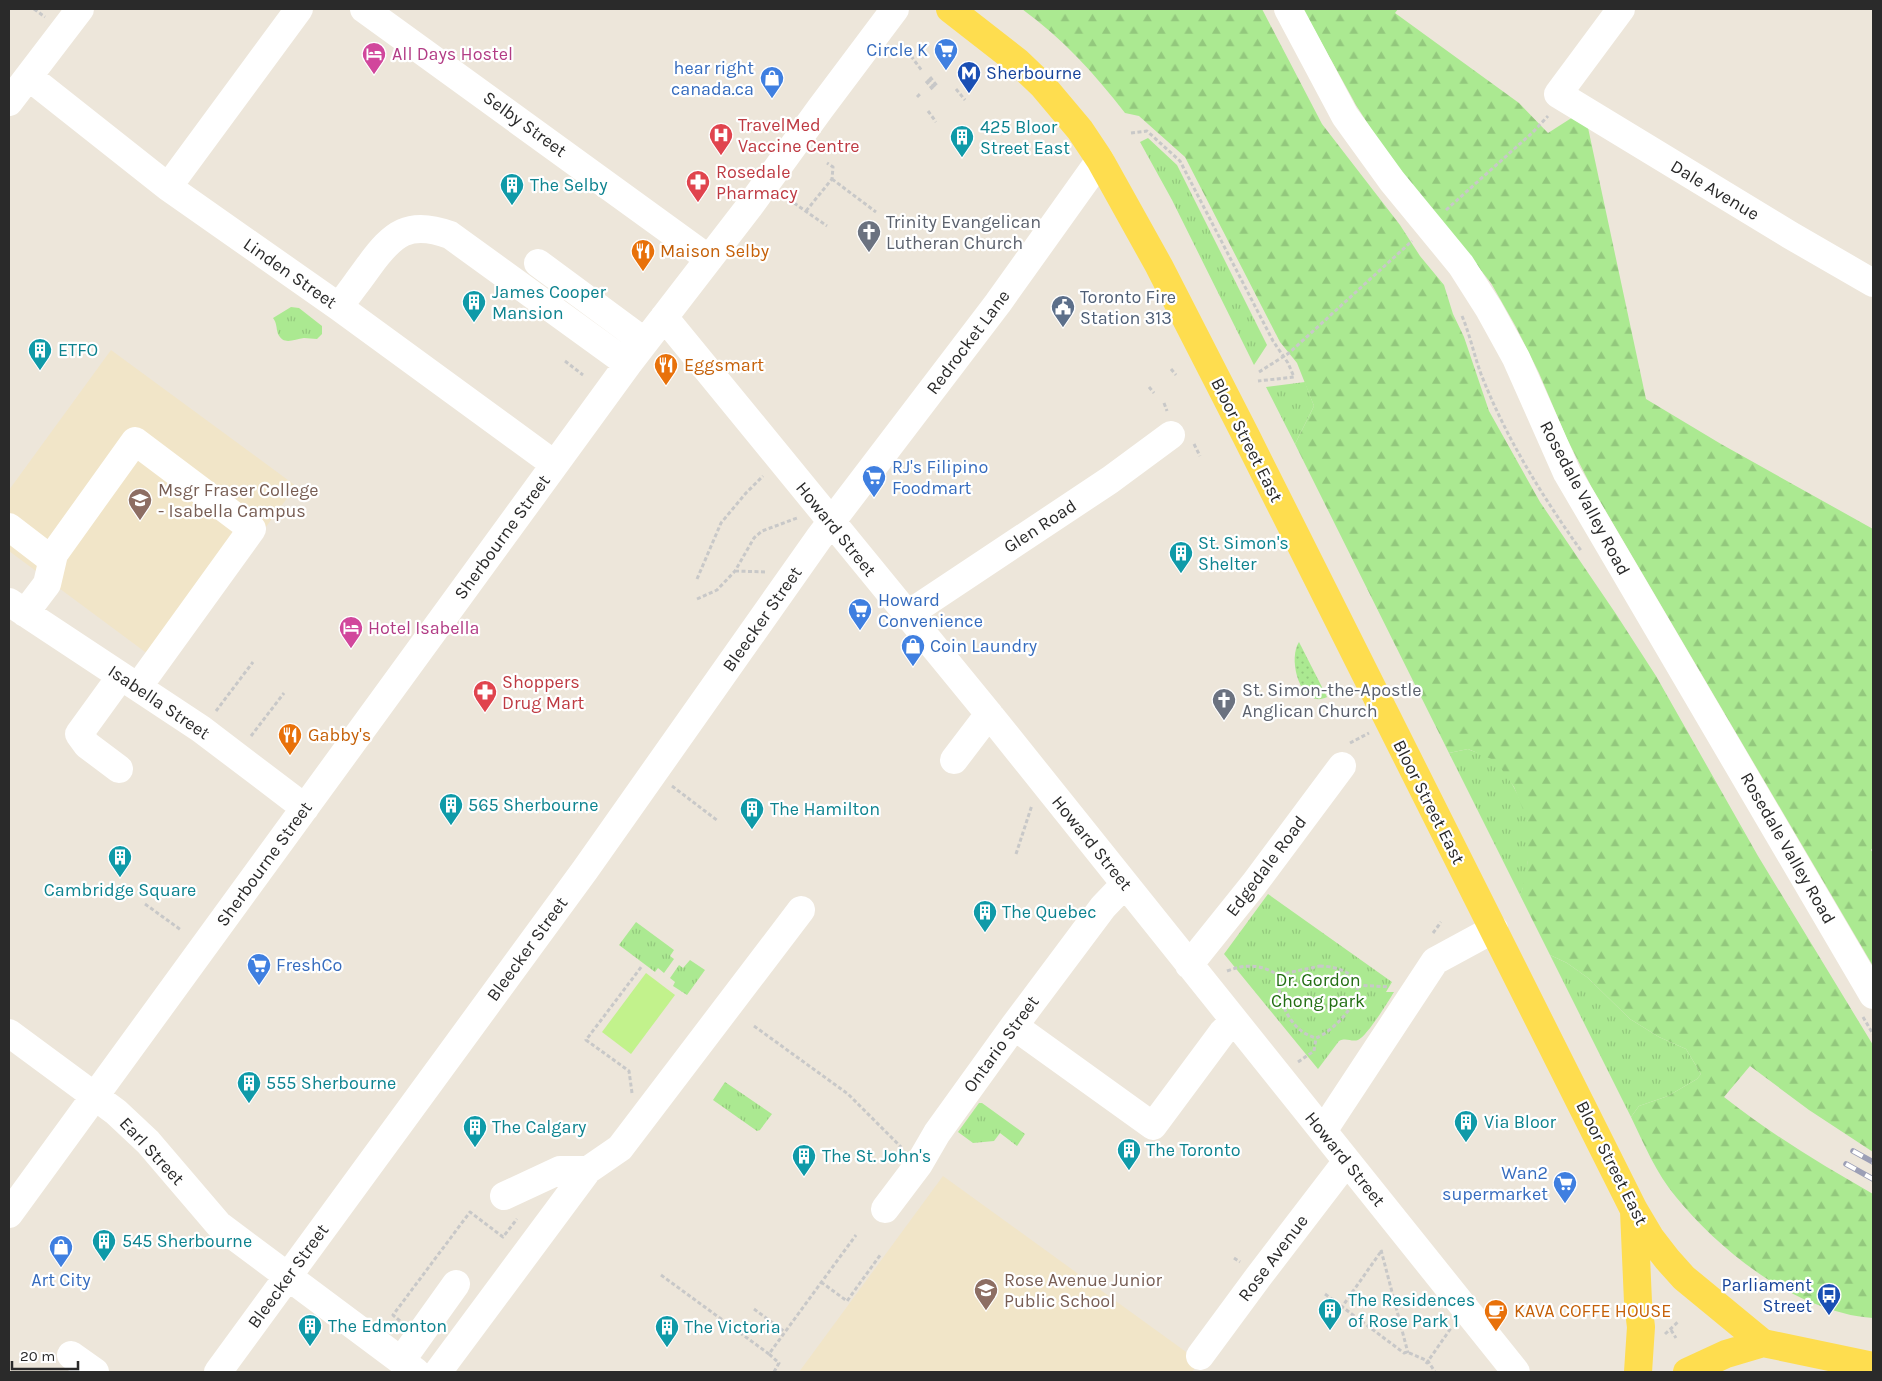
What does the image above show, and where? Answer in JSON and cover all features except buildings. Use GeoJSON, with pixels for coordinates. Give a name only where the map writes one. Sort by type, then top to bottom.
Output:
{"type":"FeatureCollection","features":[{"type":"Feature","properties":{"kind":"main road","name":"Bloor Street East"},"geometry":{"type":"LineString","coordinates":[[950,9],[1018,62],[1043,86],[1080,130],[1100,160],[1159,266],[1634,1210],[1650,1237],[1684,1278],[1763,1343],[1863,1364]]}},
{"type":"Feature","properties":{"kind":"main road"},"geometry":{"type":"LineString","coordinates":[[1634,1210],[1638,1302],[1641,1326],[1638,1372]]}},
{"type":"Feature","properties":{"kind":"main road"},"geometry":{"type":"LineString","coordinates":[[1687,1372],[1694,1367],[1726,1354],[1763,1343]]}},
{"type":"Feature","properties":{"kind":"street"},"geometry":{"type":"LineString","coordinates":[[9,102],[80,9]]}},
{"type":"Feature","properties":{"kind":"street"},"geometry":{"type":"LineString","coordinates":[[168,187],[300,9]]}},
{"type":"Feature","properties":{"kind":"street","name":"Selby Street"},"geometry":{"type":"LineString","coordinates":[[364,9],[709,259]]}},
{"type":"Feature","properties":{"kind":"street","name":"Sherbourne Street"},"geometry":{"type":"LineString","coordinates":[[9,1214],[554,464],[749,207],[820,108],[895,9]]}},
{"type":"Feature","properties":{"kind":"street","name":"Rosedale Valley Road"},"geometry":{"type":"LineString","coordinates":[[1288,9],[1345,116],[1392,181],[1461,264],[1489,309],[1516,358],[1545,425],[1577,490],[1873,995]]}},
{"type":"Feature","properties":{"kind":"street","name":"Dale Avenue"},"geometry":{"type":"LineString","coordinates":[[1621,9],[1558,94],[1873,283]]}},
{"type":"Feature","properties":{"kind":"street","name":"Linden Street"},"geometry":{"type":"LineString","coordinates":[[29,77],[168,187],[339,307],[554,464]]}},
{"type":"Feature","properties":{"kind":"street","name":"Redrocket Lane"},"geometry":{"type":"LineString","coordinates":[[831,522],[998,302],[1100,160]]}},
{"type":"Feature","properties":{"kind":"street"},"geometry":{"type":"LineString","coordinates":[[339,307],[385,244],[397,234],[416,228],[435,230],[450,235],[628,364]]}},
{"type":"Feature","properties":{"kind":"street"},"geometry":{"type":"LineString","coordinates":[[538,264],[645,342]]}},
{"type":"Feature","properties":{"kind":"street","name":"Howard Street"},"geometry":{"type":"LineString","coordinates":[[664,317],[989,714],[1516,1372]]}},
{"type":"Feature","properties":{"kind":"street","name":"Glen Road"},"geometry":{"type":"LineString","coordinates":[[907,615],[1110,480],[1171,435]]}},
{"type":"Feature","properties":{"kind":"street"},"geometry":{"type":"LineString","coordinates":[[17,607],[47,584],[54,554],[135,441],[252,529],[129,681],[79,734],[87,745],[119,769]]}},
{"type":"Feature","properties":{"kind":"street","name":"Bleecker Street"},"geometry":{"type":"LineString","coordinates":[[218,1372],[585,870],[831,522]]}},
{"type":"Feature","properties":{"kind":"street"},"geometry":{"type":"LineString","coordinates":[[9,527],[52,560]]}},
{"type":"Feature","properties":{"kind":"street","name":"Isabella Street"},"geometry":{"type":"LineString","coordinates":[[17,607],[201,729],[305,808]]}},
{"type":"Feature","properties":{"kind":"street"},"geometry":{"type":"LineString","coordinates":[[954,760],[989,714]]}},
{"type":"Feature","properties":{"kind":"street","name":"Edgedale Road"},"geometry":{"type":"LineString","coordinates":[[1189,964],[1254,884],[1342,766]]}},
{"type":"Feature","properties":{"kind":"street","name":"Ontario Street"},"geometry":{"type":"LineString","coordinates":[[885,1209],[919,1164],[937,1133],[1014,1026],[1103,907],[1125,884]]}},
{"type":"Feature","properties":{"kind":"street"},"geometry":{"type":"LineString","coordinates":[[438,1372],[588,1170],[620,1148],[801,910]]}},
{"type":"Feature","properties":{"kind":"street"},"geometry":{"type":"LineString","coordinates":[[1323,1131],[1435,961],[1494,929]]}},
{"type":"Feature","properties":{"kind":"street"},"geometry":{"type":"LineString","coordinates":[[1014,1026],[1153,1126],[1222,1032],[1234,1021]]}},
{"type":"Feature","properties":{"kind":"street","name":"Earl Street"},"geometry":{"type":"LineString","coordinates":[[9,1033],[116,1112],[148,1142],[219,1225],[408,1367]]}},
{"type":"Feature","properties":{"kind":"street","name":"Rose Avenue"},"geometry":{"type":"LineString","coordinates":[[1200,1356],[1347,1161]]}},
{"type":"Feature","properties":{"kind":"street"},"geometry":{"type":"LineString","coordinates":[[504,1196],[560,1170],[588,1170]]}},
{"type":"Feature","properties":{"kind":"street"},"geometry":{"type":"LineString","coordinates":[[408,1367],[456,1284]]}},
{"type":"Feature","properties":{"kind":"street"},"geometry":{"type":"LineString","coordinates":[[71,1355],[95,1372]]}},
{"type":"Feature","properties":{"kind":"path"},"geometry":{"type":"LineString","coordinates":[[911,56],[922,71]]}},
{"type":"Feature","properties":{"kind":"path"},"geometry":{"type":"LineString","coordinates":[[928,79],[936,89]]}},
{"type":"Feature","properties":{"kind":"path"},"geometry":{"type":"LineString","coordinates":[[956,89],[964,100]]}},
{"type":"Feature","properties":{"kind":"path"},"geometry":{"type":"LineString","coordinates":[[916,97],[920,94]]}},
{"type":"Feature","properties":{"kind":"path"},"geometry":{"type":"LineString","coordinates":[[929,111],[937,122]]}},
{"type":"Feature","properties":{"kind":"path"},"geometry":{"type":"LineString","coordinates":[[1131,133],[1147,131],[1180,161],[1273,342],[1288,363],[1294,377],[1258,381]]}},
{"type":"Feature","properties":{"kind":"path"},"geometry":{"type":"LineString","coordinates":[[806,211],[832,179],[833,167],[828,163]]}},
{"type":"Feature","properties":{"kind":"path"},"geometry":{"type":"LineString","coordinates":[[832,179],[876,212]]}},
{"type":"Feature","properties":{"kind":"path"},"geometry":{"type":"LineString","coordinates":[[794,202],[827,226]]}},
{"type":"Feature","properties":{"kind":"path"},"geometry":{"type":"LineString","coordinates":[[1258,372],[1289,352]]}},
{"type":"Feature","properties":{"kind":"path"},"geometry":{"type":"LineString","coordinates":[[565,361],[583,375]]}},
{"type":"Feature","properties":{"kind":"path"},"geometry":{"type":"LineString","coordinates":[[1171,369],[1176,376]]}},
{"type":"Feature","properties":{"kind":"path"},"geometry":{"type":"LineString","coordinates":[[1149,387],[1154,393]]}},
{"type":"Feature","properties":{"kind":"path"},"geometry":{"type":"LineString","coordinates":[[697,579],[721,523],[746,493],[767,473]]}},
{"type":"Feature","properties":{"kind":"path"},"geometry":{"type":"LineString","coordinates":[[697,599],[717,590],[735,571],[754,538],[762,531],[801,517]]}},
{"type":"Feature","properties":{"kind":"path"},"geometry":{"type":"LineString","coordinates":[[735,571],[767,572]]}},
{"type":"Feature","properties":{"kind":"path"},"geometry":{"type":"LineString","coordinates":[[217,710],[253,662]]}},
{"type":"Feature","properties":{"kind":"path"},"geometry":{"type":"LineString","coordinates":[[251,736],[284,693]]}},
{"type":"Feature","properties":{"kind":"path"},"geometry":{"type":"LineString","coordinates":[[668,782],[718,820]]}},
{"type":"Feature","properties":{"kind":"path"},"geometry":{"type":"LineString","coordinates":[[1016,854],[1032,803]]}},
{"type":"Feature","properties":{"kind":"path"},"geometry":{"type":"LineString","coordinates":[[145,904],[180,930]]}},
{"type":"Feature","properties":{"kind":"path"},"geometry":{"type":"LineString","coordinates":[[635,1128],[629,1071],[586,1040],[642,966]]}},
{"type":"Feature","properties":{"kind":"path"},"geometry":{"type":"LineString","coordinates":[[1223,973],[1244,966],[1269,969],[1278,975],[1320,966],[1330,966],[1341,970],[1353,978],[1357,985],[1356,993],[1347,1013],[1340,1022],[1323,1036],[1316,1038],[1301,1032],[1289,1018],[1282,1001],[1278,975]]}},
{"type":"Feature","properties":{"kind":"path"},"geometry":{"type":"LineString","coordinates":[[754,1026],[848,1094],[905,1151]]}},
{"type":"Feature","properties":{"kind":"path"},"geometry":{"type":"LineString","coordinates":[[1297,1063],[1314,1051],[1316,1038]]}},
{"type":"Feature","properties":{"kind":"path"},"geometry":{"type":"LineString","coordinates":[[769,1354],[856,1235]]}},
{"type":"Feature","properties":{"kind":"path"},"geometry":{"type":"LineString","coordinates":[[1337,1314],[1386,1245]]}},
{"type":"Feature","properties":{"kind":"path"},"geometry":{"type":"LineString","coordinates":[[1381,1250],[1408,1352]]}},
{"type":"Feature","properties":{"kind":"path"},"geometry":{"type":"LineString","coordinates":[[821,1282],[846,1301],[881,1254]]}},
{"type":"Feature","properties":{"kind":"path"},"geometry":{"type":"LineString","coordinates":[[661,1275],[769,1354],[779,1363],[774,1372]]}},
{"type":"Feature","properties":{"kind":"path"},"geometry":{"type":"LineString","coordinates":[[1325,1294],[1404,1353],[1408,1352],[1427,1362],[1435,1372]]}},
{"type":"Feature","properties":{"kind":"path"},"geometry":{"type":"LineString","coordinates":[[754,1309],[785,1332]]}},
{"type":"Feature","properties":{"kind":"path"},"geometry":{"type":"LineString","coordinates":[[1676,1338],[1671,1330],[1679,1321]]}},
{"type":"Feature","properties":{"kind":"path"},"geometry":{"type":"LineString","coordinates":[[1427,1362],[1452,1327]]}},
{"type":"Feature","properties":{"kind":"shaded area","name":"Msgr Fraser College - Isabella Campus"},"geometry":{"type":"Polygon","coordinates":[[[111,350],[296,486],[164,666],[9,551],[9,490],[111,350]]]}},
{"type":"Feature","properties":{"kind":"shaded area","name":"Rose Avenue Junior Public School"},"geometry":{"type":"Polygon","coordinates":[[[943,1176],[1200,1362],[1192,1372],[799,1372],[943,1176]]]}},
{"type":"Feature","properties":{"kind":"green space"},"geometry":{"type":"Polygon","coordinates":[[[1022,9],[1262,9],[1322,124],[1400,225],[1420,256],[1444,285],[1489,411],[1540,502],[1656,676],[1758,856],[1873,1045],[1873,1152],[1809,1110],[1750,1066],[1724,1097],[1760,1124],[1873,1194],[1873,1318],[1847,1314],[1819,1305],[1796,1295],[1751,1268],[1710,1234],[1692,1216],[1662,1178],[1631,1117],[1639,1106],[1668,1096],[1697,1079],[1701,1074],[1686,1049],[1659,1037],[1630,1019],[1588,978],[1567,963],[1550,955],[1520,895],[1528,860],[1528,822],[1514,787],[1496,761],[1468,749],[1449,753],[1295,444],[1314,406],[1297,363],[1280,342],[1185,157],[1139,116],[1125,113],[1077,57],[1051,32],[1022,9]]]}},
{"type":"Feature","properties":{"kind":"green space"},"geometry":{"type":"Polygon","coordinates":[[[1303,9],[1398,9],[1395,13],[1519,103],[1548,133],[1573,117],[1587,123],[1646,399],[1721,444],[1873,529],[1873,847],[1871,850],[1873,853],[1873,966],[1591,486],[1567,439],[1539,373],[1491,283],[1385,151],[1356,105],[1303,9]]]}},
{"type":"Feature","properties":{"kind":"green space"},"geometry":{"type":"Polygon","coordinates":[[[1148,138],[1177,165],[1267,345],[1254,365],[1172,200],[1140,142],[1148,138]]]}},
{"type":"Feature","properties":{"kind":"green space"},"geometry":{"type":"Polygon","coordinates":[[[291,307],[299,308],[322,326],[322,334],[317,339],[304,338],[286,341],[280,338],[273,318],[291,307]]]}},
{"type":"Feature","properties":{"kind":"green space"},"geometry":{"type":"Polygon","coordinates":[[[1305,382],[1314,406],[1295,444],[1266,387],[1305,382]]]}},
{"type":"Feature","properties":{"kind":"green space"},"geometry":{"type":"Polygon","coordinates":[[[1299,642],[1327,697],[1318,699],[1310,696],[1299,681],[1295,660],[1299,642]]]}},
{"type":"Feature","properties":{"kind":"green space"},"geometry":{"type":"Polygon","coordinates":[[[1468,749],[1491,757],[1501,765],[1527,817],[1529,829],[1528,859],[1525,880],[1520,895],[1449,753],[1468,749]]]}},
{"type":"Feature","properties":{"kind":"green space","name":"Dr. Gordon Chong park"},"geometry":{"type":"Polygon","coordinates":[[[1268,894],[1392,982],[1386,992],[1394,992],[1367,1032],[1358,1040],[1344,1039],[1339,1041],[1318,1069],[1224,954],[1268,894]]]}},
{"type":"Feature","properties":{"kind":"green space"},"geometry":{"type":"Polygon","coordinates":[[[636,922],[674,950],[670,956],[674,959],[664,973],[658,968],[655,972],[619,945],[636,922]]]}},
{"type":"Feature","properties":{"kind":"green space"},"geometry":{"type":"Polygon","coordinates":[[[1550,955],[1567,963],[1588,978],[1630,1019],[1659,1037],[1686,1049],[1701,1074],[1697,1079],[1668,1096],[1639,1106],[1631,1117],[1550,955]]]}},
{"type":"Feature","properties":{"kind":"green space"},"geometry":{"type":"Polygon","coordinates":[[[690,960],[705,970],[687,995],[673,986],[675,982],[670,978],[679,965],[683,968],[690,960]]]}},
{"type":"Feature","properties":{"kind":"green space"},"geometry":{"type":"Polygon","coordinates":[[[646,973],[675,995],[631,1054],[602,1032],[646,973]]]}},
{"type":"Feature","properties":{"kind":"green space"},"geometry":{"type":"Polygon","coordinates":[[[725,1082],[772,1114],[760,1130],[757,1131],[713,1100],[725,1082]]]}},
{"type":"Feature","properties":{"kind":"green space"},"geometry":{"type":"Polygon","coordinates":[[[979,1103],[982,1103],[1025,1134],[1017,1146],[1000,1133],[994,1141],[973,1143],[958,1132],[979,1103]]]}},
{"type":"Feature","properties":{"kind":"railway"},"geometry":{"type":"LineString","coordinates":[[1853,1151],[1873,1162]]}},
{"type":"Feature","properties":{"kind":"railway"},"geometry":{"type":"LineString","coordinates":[[1846,1164],[1873,1179]]}},
{"type":"Feature","properties":{"kind":"place","name":"Circle K"},"geometry":{"type":"Point","coordinates":[946,71]}},
{"type":"Feature","properties":{"kind":"place","name":"All Days Hostel"},"geometry":{"type":"Point","coordinates":[374,75]}},
{"type":"Feature","properties":{"kind":"place","name":"Sherbourne"},"geometry":{"type":"Point","coordinates":[969,94]}},
{"type":"Feature","properties":{"kind":"place","name":"hear right canada.ca"},"geometry":{"type":"Point","coordinates":[772,99]}},
{"type":"Feature","properties":{"kind":"place","name":"TravelMed Vaccine Centre"},"geometry":{"type":"Point","coordinates":[721,156]}},
{"type":"Feature","properties":{"kind":"place","name":"425 Bloor Street East"},"geometry":{"type":"Point","coordinates":[962,158]}},
{"type":"Feature","properties":{"kind":"place","name":"Rosedale Pharmacy"},"geometry":{"type":"Point","coordinates":[698,203]}},
{"type":"Feature","properties":{"kind":"place","name":"The Selby"},"geometry":{"type":"Point","coordinates":[512,206]}},
{"type":"Feature","properties":{"kind":"place","name":"Trinity Evangelican Lutheran Church"},"geometry":{"type":"Point","coordinates":[869,253]}},
{"type":"Feature","properties":{"kind":"place","name":"Maison Selby"},"geometry":{"type":"Point","coordinates":[643,272]}},
{"type":"Feature","properties":{"kind":"place","name":"James Cooper Mansion"},"geometry":{"type":"Point","coordinates":[474,323]}},
{"type":"Feature","properties":{"kind":"place","name":"Toronto Fire Station 313"},"geometry":{"type":"Point","coordinates":[1063,328]}},
{"type":"Feature","properties":{"kind":"place","name":"ETFO"},"geometry":{"type":"Point","coordinates":[40,371]}},
{"type":"Feature","properties":{"kind":"place","name":"Eggsmart"},"geometry":{"type":"Point","coordinates":[666,386]}},
{"type":"Feature","properties":{"kind":"place","name":"RJ's Filipino Foodmart"},"geometry":{"type":"Point","coordinates":[874,498]}},
{"type":"Feature","properties":{"kind":"place","name":"Msgr Fraser College - Isabella Campus"},"geometry":{"type":"Point","coordinates":[140,521]}},
{"type":"Feature","properties":{"kind":"place","name":"St. Simon's Shelter"},"geometry":{"type":"Point","coordinates":[1181,574]}},
{"type":"Feature","properties":{"kind":"place","name":"Howard Convenience"},"geometry":{"type":"Point","coordinates":[860,631]}},
{"type":"Feature","properties":{"kind":"place","name":"Hotel Isabella"},"geometry":{"type":"Point","coordinates":[351,649]}},
{"type":"Feature","properties":{"kind":"place","name":"Coin Laundry"},"geometry":{"type":"Point","coordinates":[913,667]}},
{"type":"Feature","properties":{"kind":"place","name":"Shoppers Drug Mart"},"geometry":{"type":"Point","coordinates":[485,713]}},
{"type":"Feature","properties":{"kind":"place","name":"St. Simon-the-Apostle Anglican Church"},"geometry":{"type":"Point","coordinates":[1224,721]}},
{"type":"Feature","properties":{"kind":"place","name":"Gabby's"},"geometry":{"type":"Point","coordinates":[290,756]}},
{"type":"Feature","properties":{"kind":"place","name":"565 Sherbourne"},"geometry":{"type":"Point","coordinates":[451,826]}},
{"type":"Feature","properties":{"kind":"place","name":"The Hamilton"},"geometry":{"type":"Point","coordinates":[752,830]}},
{"type":"Feature","properties":{"kind":"place","name":"Cambridge Square"},"geometry":{"type":"Point","coordinates":[120,878]}},
{"type":"Feature","properties":{"kind":"place","name":"The Quebec"},"geometry":{"type":"Point","coordinates":[985,933]}},
{"type":"Feature","properties":{"kind":"place","name":"FreshCo"},"geometry":{"type":"Point","coordinates":[259,986]}},
{"type":"Feature","properties":{"kind":"place","name":"555 Sherbourne"},"geometry":{"type":"Point","coordinates":[249,1104]}},
{"type":"Feature","properties":{"kind":"place","name":"Via Bloor"},"geometry":{"type":"Point","coordinates":[1466,1143]}},
{"type":"Feature","properties":{"kind":"place","name":"The Calgary"},"geometry":{"type":"Point","coordinates":[475,1148]}},
{"type":"Feature","properties":{"kind":"place","name":"The Toronto"},"geometry":{"type":"Point","coordinates":[1129,1171]}},
{"type":"Feature","properties":{"kind":"place","name":"The St. John's"},"geometry":{"type":"Point","coordinates":[804,1177]}},
{"type":"Feature","properties":{"kind":"place","name":"Wan2 supermarket"},"geometry":{"type":"Point","coordinates":[1565,1204]}},
{"type":"Feature","properties":{"kind":"place","name":"545 Sherbourne"},"geometry":{"type":"Point","coordinates":[104,1262]}},
{"type":"Feature","properties":{"kind":"place","name":"Art City"},"geometry":{"type":"Point","coordinates":[61,1268]}},
{"type":"Feature","properties":{"kind":"place","name":"Rose Avenue Junior Public School"},"geometry":{"type":"Point","coordinates":[986,1311]}},
{"type":"Feature","properties":{"kind":"place","name":"Parliament Street"},"geometry":{"type":"Point","coordinates":[1829,1316]}},
{"type":"Feature","properties":{"kind":"place","name":"The Residences of Rose Park 1"},"geometry":{"type":"Point","coordinates":[1330,1331]}},
{"type":"Feature","properties":{"kind":"place","name":"KAVA COFFE HOUSE"},"geometry":{"type":"Point","coordinates":[1496,1332]}},
{"type":"Feature","properties":{"kind":"place","name":"The Edmonton"},"geometry":{"type":"Point","coordinates":[310,1347]}},
{"type":"Feature","properties":{"kind":"place","name":"The Victoria"},"geometry":{"type":"Point","coordinates":[667,1348]}}]}
